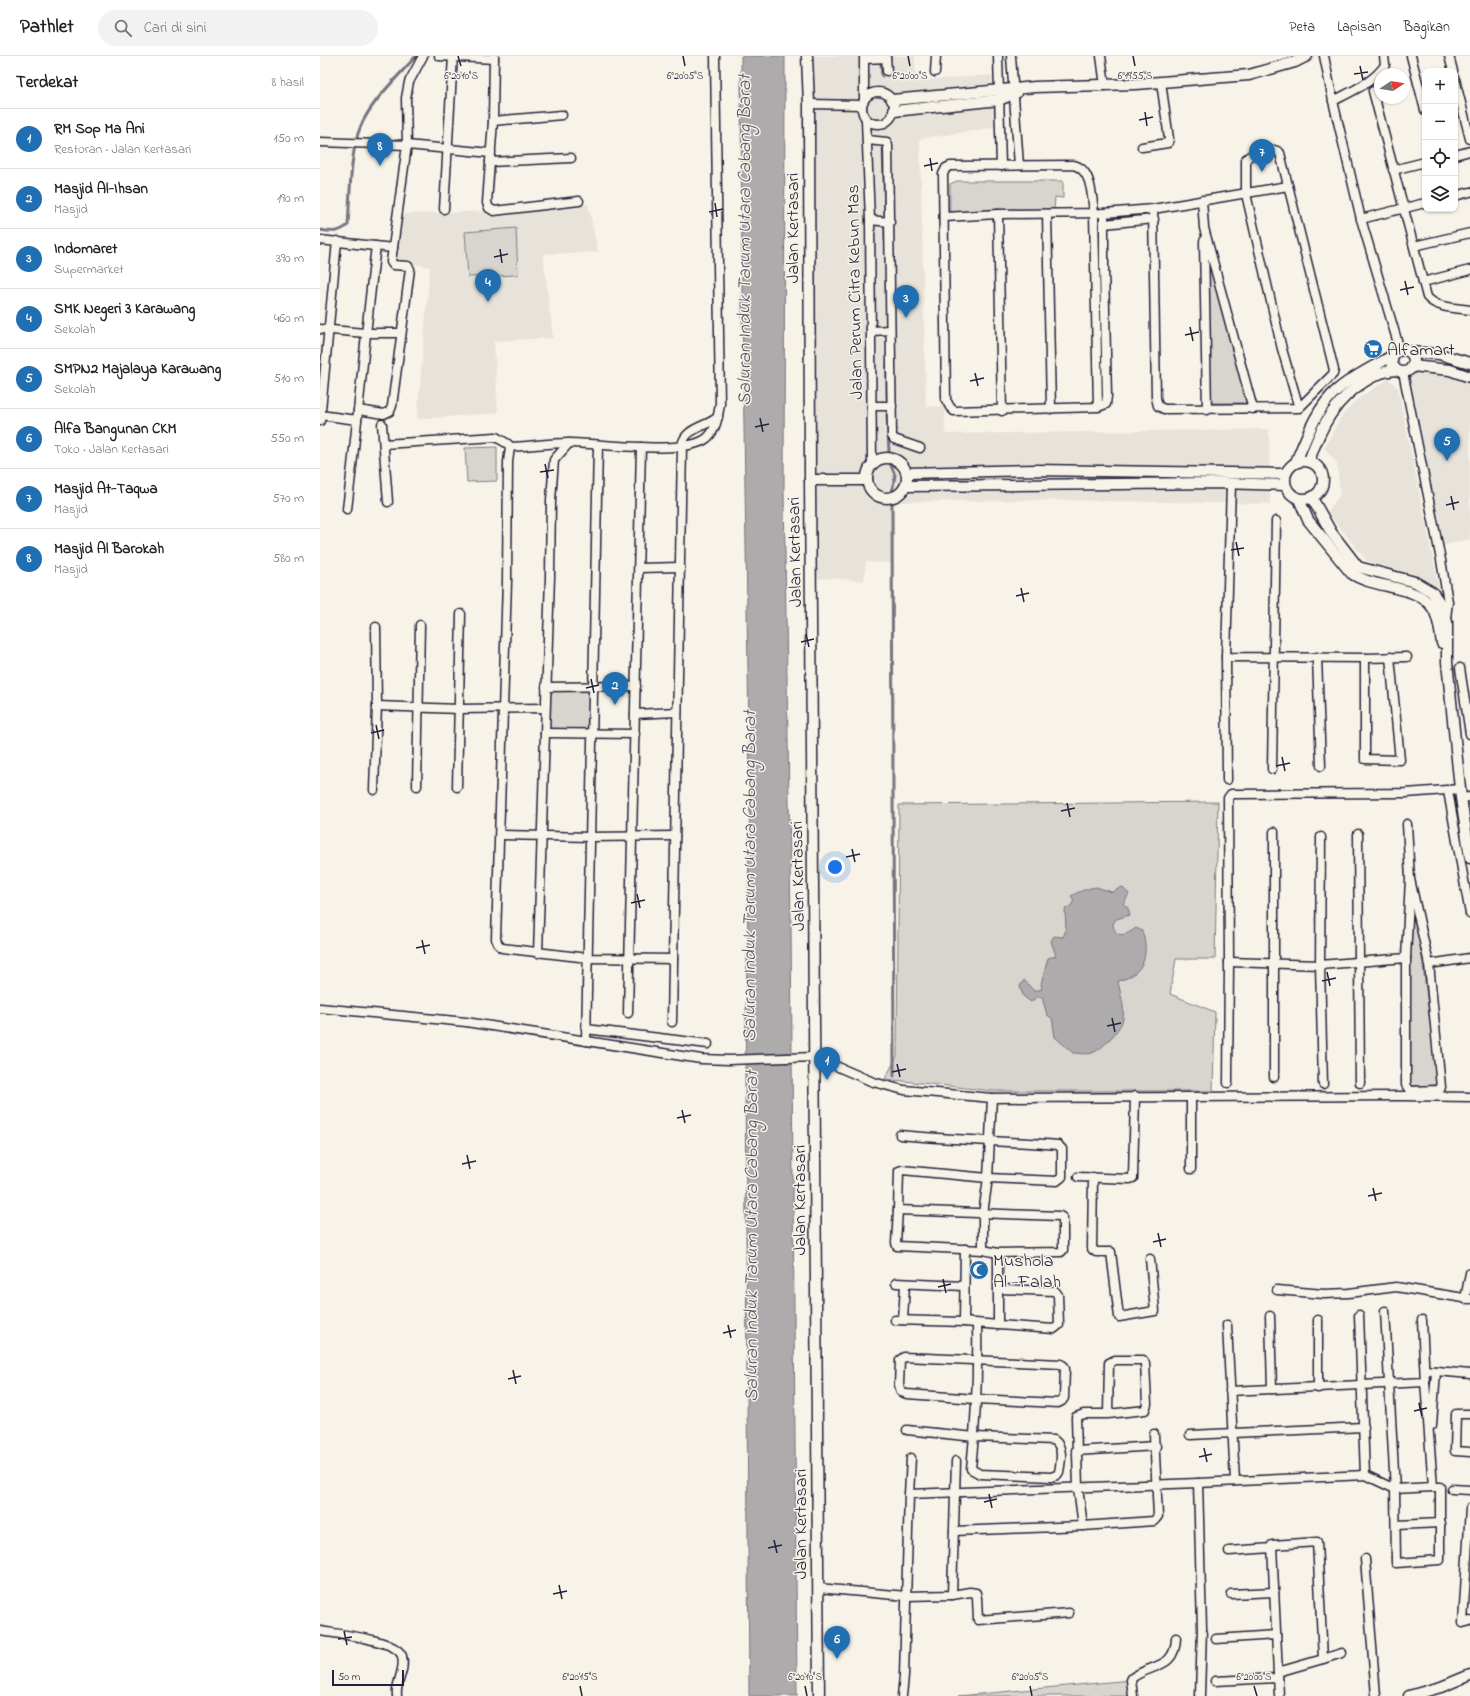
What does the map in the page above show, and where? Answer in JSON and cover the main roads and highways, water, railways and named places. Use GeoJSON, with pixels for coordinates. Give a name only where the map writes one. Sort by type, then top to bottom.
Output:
{"type":"FeatureCollection","features":[{"type":"Feature","properties":{"kind":"water","name":"Saluran Induk Tarum Utara Cabang Barat"},"geometry":{"type":"Polygon","coordinates":[[[741,56],[785,56],[784,491],[791,925],[797,1696],[749,1696],[745,1072],[750,791],[742,305],[741,56]]]}},
{"type":"Feature","properties":{"kind":"water"},"geometry":{"type":"Polygon","coordinates":[[[1096,887],[1112,892],[1122,887],[1129,894],[1123,904],[1128,908],[1130,915],[1116,919],[1113,924],[1114,929],[1122,935],[1136,928],[1142,931],[1145,955],[1139,969],[1134,974],[1118,981],[1123,1004],[1123,1019],[1119,1028],[1106,1044],[1096,1051],[1087,1054],[1073,1053],[1055,1037],[1052,1018],[1047,1015],[1042,997],[1037,997],[1031,1002],[1023,996],[1020,986],[1024,980],[1034,991],[1042,989],[1041,984],[1048,958],[1056,956],[1051,941],[1054,936],[1063,937],[1066,930],[1065,909],[1071,906],[1074,900],[1071,896],[1083,890],[1096,887]]]}},
{"type":"Feature","properties":{"kind":"waterway"},"geometry":{"type":"LineString","coordinates":[[320,230],[335,231],[348,225],[352,162],[360,128],[377,99],[416,56]]}},
{"type":"Feature","properties":{"kind":"waterway"},"geometry":{"type":"LineString","coordinates":[[881,64],[882,76]]}},
{"type":"Feature","properties":{"kind":"waterway"},"geometry":{"type":"LineString","coordinates":[[883,147],[885,214]]}},
{"type":"Feature","properties":{"kind":"waterway"},"geometry":{"type":"LineString","coordinates":[[885,226],[885,240]]}},
{"type":"Feature","properties":{"kind":"waterway"},"geometry":{"type":"LineString","coordinates":[[887,364],[887,398]]}},
{"type":"Feature","properties":{"kind":"waterway"},"geometry":{"type":"LineString","coordinates":[[887,414],[889,452]]}},
{"type":"Feature","properties":{"kind":"waterway"},"geometry":{"type":"LineString","coordinates":[[890,463],[895,475],[892,492]]}},
{"type":"Feature","properties":{"kind":"waterway"},"geometry":{"type":"LineString","coordinates":[[892,503],[894,1076]]}},
{"type":"Feature","properties":{"kind":"place","name":"Masjid Al Barokah"},"geometry":{"type":"Point","coordinates":[380,166]}},
{"type":"Feature","properties":{"kind":"place","name":"Masjid At-Taqwa"},"geometry":{"type":"Point","coordinates":[1262,172]}},
{"type":"Feature","properties":{"kind":"place","name":"SMK Negeri 3 Karawang"},"geometry":{"type":"Point","coordinates":[488,302]}},
{"type":"Feature","properties":{"kind":"place","name":"Indomaret"},"geometry":{"type":"Point","coordinates":[906,318]}},
{"type":"Feature","properties":{"kind":"place","name":"Alfamart"},"geometry":{"type":"Point","coordinates":[1373,349]}},
{"type":"Feature","properties":{"kind":"place","name":"SMPN2 Majalaya Karawang"},"geometry":{"type":"Point","coordinates":[1447,461]}},
{"type":"Feature","properties":{"kind":"place","name":"Masjid Al-Ihsan"},"geometry":{"type":"Point","coordinates":[615,705]}},
{"type":"Feature","properties":{"kind":"place","name":"RM Sop Ma Ani"},"geometry":{"type":"Point","coordinates":[827,1080]}},
{"type":"Feature","properties":{"kind":"place","name":"Mushola Al -Falah"},"geometry":{"type":"Point","coordinates":[979,1270]}},
{"type":"Feature","properties":{"kind":"place","name":"Alfa Bangunan CKM"},"geometry":{"type":"Point","coordinates":[837,1659]}}]}
